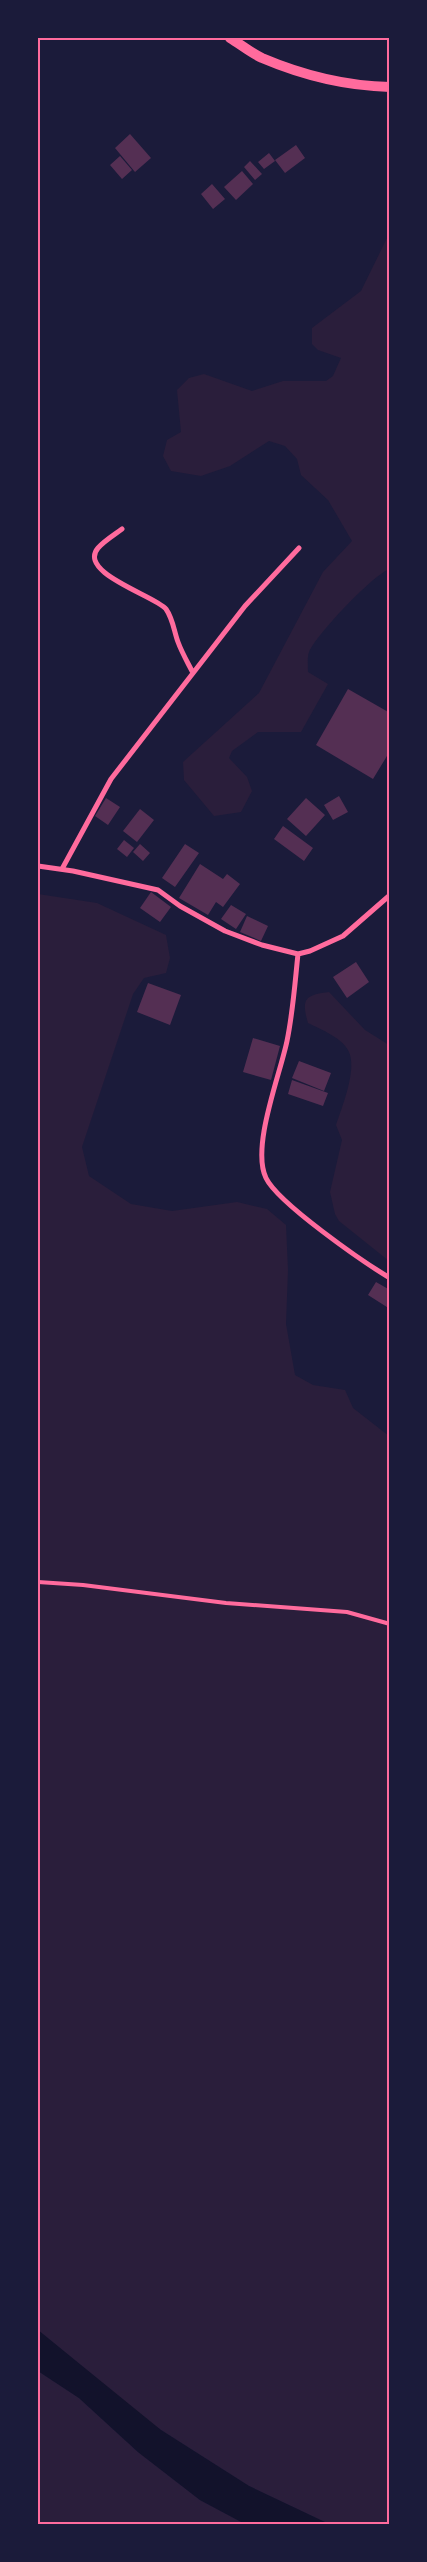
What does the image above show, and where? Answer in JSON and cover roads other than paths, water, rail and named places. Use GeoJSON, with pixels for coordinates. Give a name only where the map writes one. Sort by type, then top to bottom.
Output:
{"type":"FeatureCollection","features":[{"type":"Feature","properties":{"kind":"main road"},"geometry":{"type":"LineString","coordinates":[[230,38],[262,58],[335,81],[365,86],[390,87]]}},
{"type":"Feature","properties":{"kind":"street"},"geometry":{"type":"LineString","coordinates":[[122,529],[97,549],[94,556],[96,563],[113,579],[165,608],[178,642],[193,673]]}},
{"type":"Feature","properties":{"kind":"street"},"geometry":{"type":"LineString","coordinates":[[62,869],[94,807],[111,779],[245,606],[299,548]]}},
{"type":"Feature","properties":{"kind":"street"},"geometry":{"type":"LineString","coordinates":[[38,866],[62,869],[158,890],[180,906],[225,931],[262,945],[298,954],[310,951],[343,936],[390,895]]}},
{"type":"Feature","properties":{"kind":"street"},"geometry":{"type":"LineString","coordinates":[[298,954],[288,1039],[267,1115],[262,1152],[265,1176],[272,1189],[297,1212],[390,1278]]}},
{"type":"Feature","properties":{"kind":"lane"},"geometry":{"type":"LineString","coordinates":[[38,1582],[83,1585],[226,1603],[347,1612],[390,1624]]}}]}
